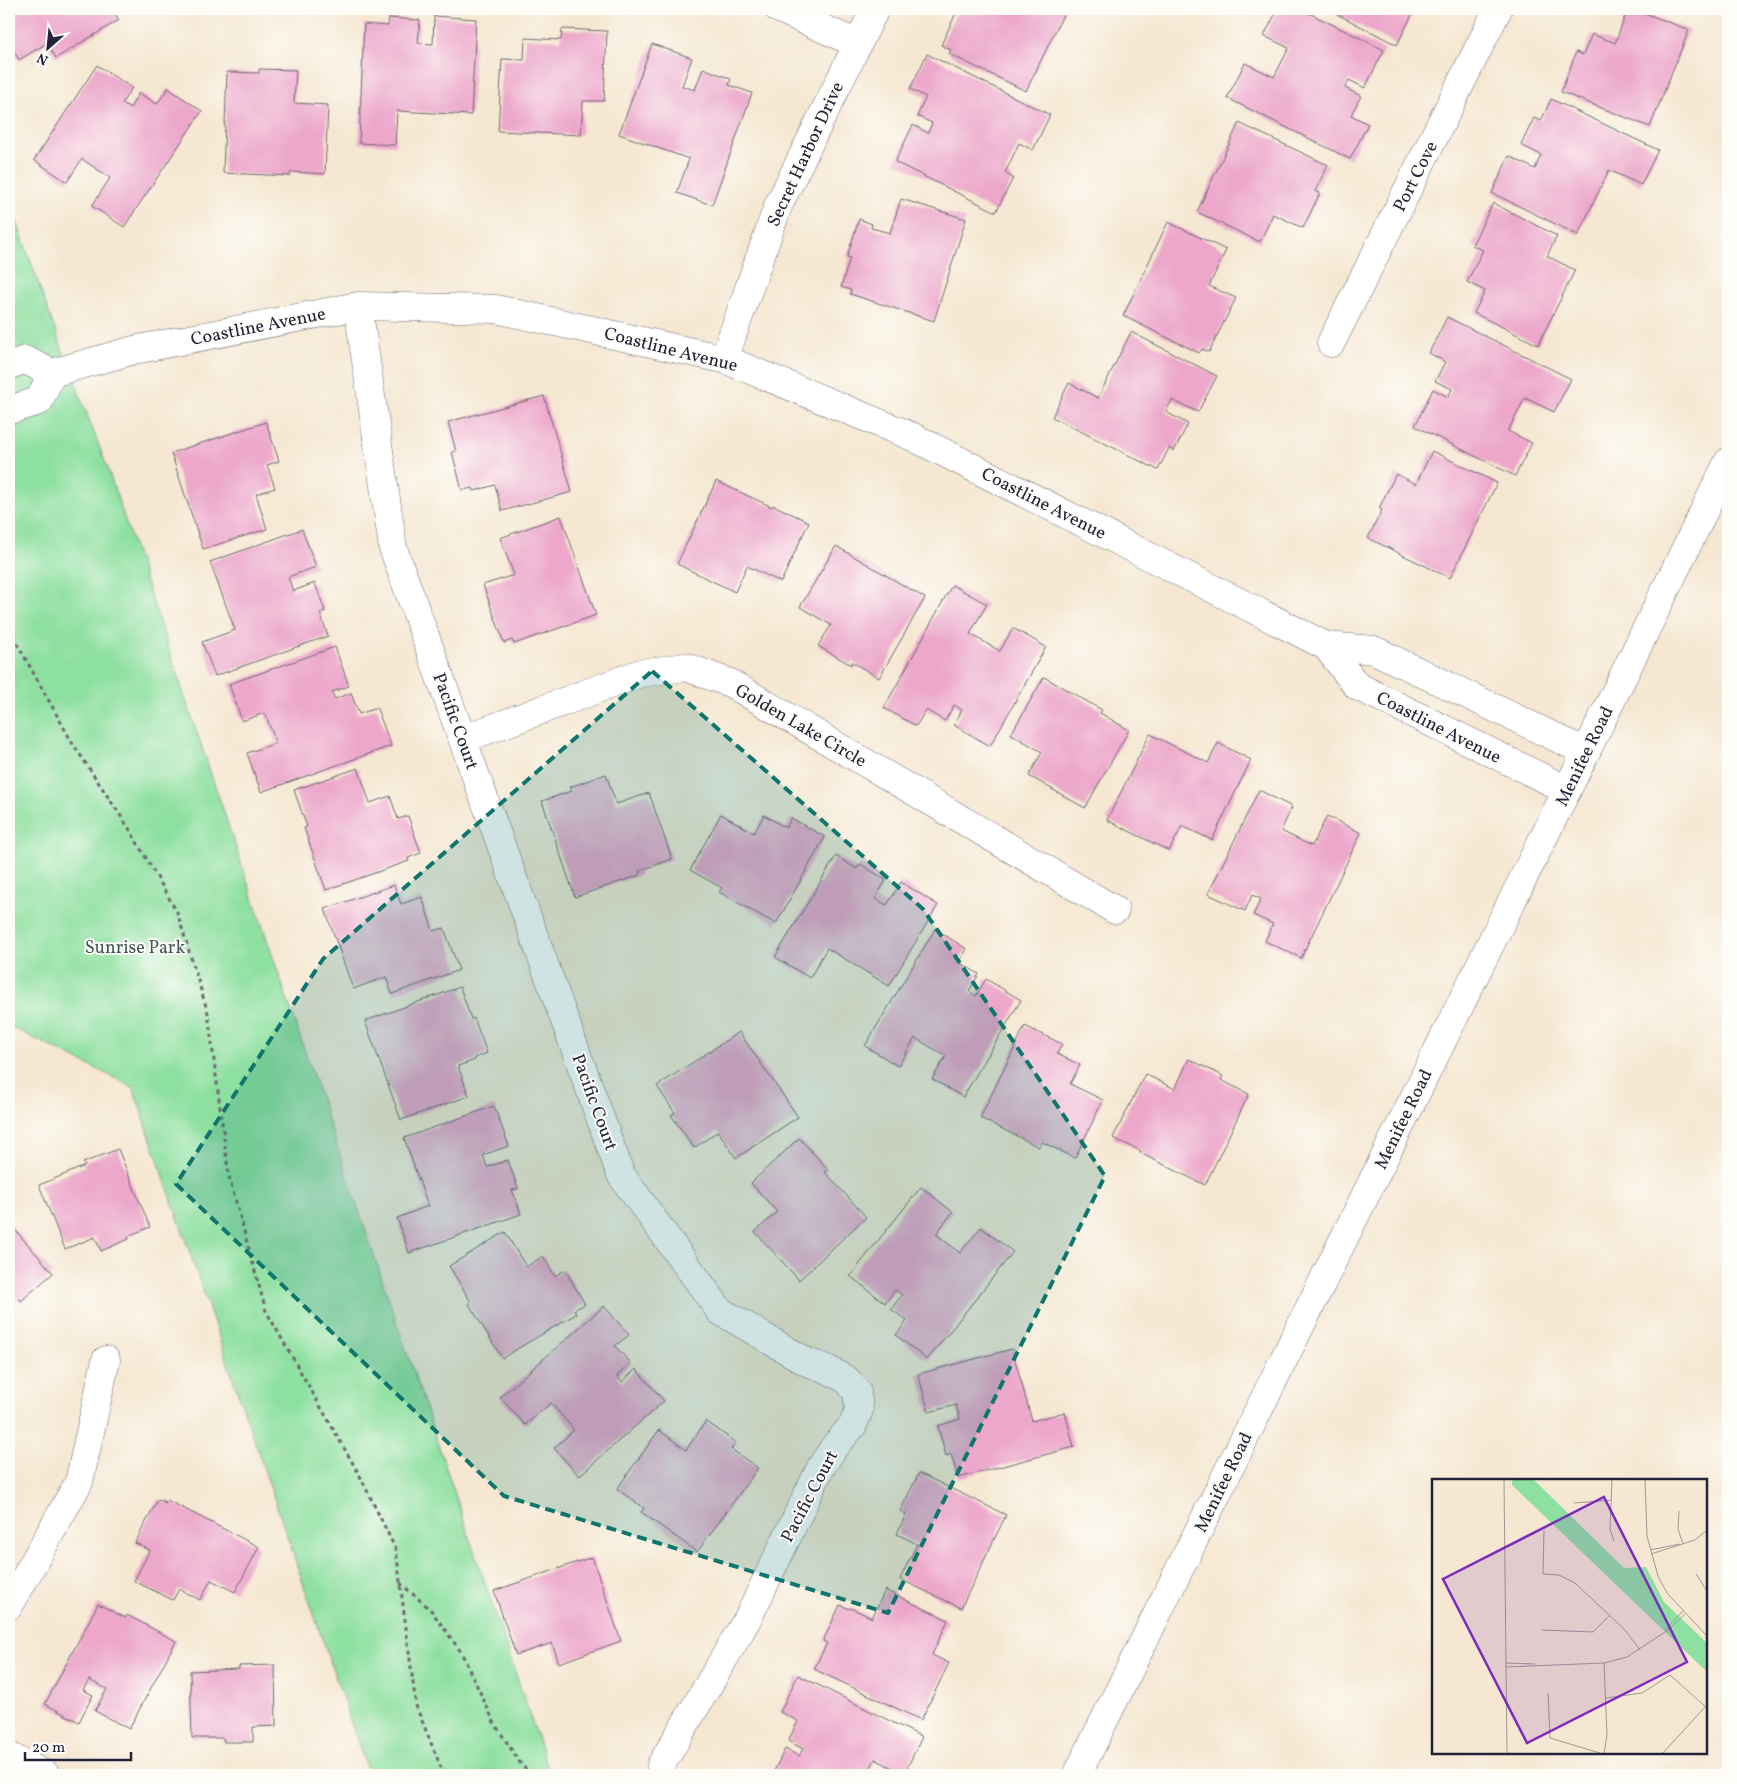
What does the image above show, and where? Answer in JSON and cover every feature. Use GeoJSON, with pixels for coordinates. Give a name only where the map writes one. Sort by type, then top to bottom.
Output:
{"type":"FeatureCollection","features":[{"type":"Feature","properties":{"kind":"street"},"geometry":{"type":"LineString","coordinates":[[779,9],[858,44]]}},
{"type":"Feature","properties":{"kind":"street","name":"Secret Harbor Drive"},"geometry":{"type":"LineString","coordinates":[[724,359],[778,206],[875,9]]}},
{"type":"Feature","properties":{"kind":"street","name":"Port Cove"},"geometry":{"type":"LineString","coordinates":[[1331,343],[1498,9]]}},
{"type":"Feature","properties":{"kind":"street","name":"Coastline Avenue"},"geometry":{"type":"LineString","coordinates":[[52,373],[134,350],[358,306],[496,309],[724,359],[913,437],[1326,646],[1374,650],[1586,752]]}},
{"type":"Feature","properties":{"kind":"street","name":"Pacific Court"},"geometry":{"type":"LineString","coordinates":[[358,306],[393,548],[621,1175],[720,1311],[806,1362],[827,1369],[847,1380],[857,1392],[859,1410],[854,1425],[834,1447],[821,1467],[748,1618],[661,1766]]}},
{"type":"Feature","properties":{"kind":"street"},"geometry":{"type":"LineString","coordinates":[[9,365],[25,360],[52,373],[38,401],[9,410]]}},
{"type":"Feature","properties":{"kind":"street","name":"Menifee Road"},"geometry":{"type":"LineString","coordinates":[[1077,1775],[1586,752],[1728,462]]}},
{"type":"Feature","properties":{"kind":"street","name":"Coastline Avenue"},"geometry":{"type":"LineString","coordinates":[[1326,646],[1357,686],[1567,790]]}},
{"type":"Feature","properties":{"kind":"street","name":"Golden Lake Circle"},"geometry":{"type":"LineString","coordinates":[[463,738],[642,673],[686,667],[730,683],[1115,910]]}},
{"type":"Feature","properties":{"kind":"street"},"geometry":{"type":"LineString","coordinates":[[9,1606],[79,1482],[106,1360]]}},
{"type":"Feature","properties":{"kind":"street"},"geometry":{"type":"LineString","coordinates":[[9,1756],[46,1775]]}},
{"type":"Feature","properties":{"kind":"path"},"geometry":{"type":"LineString","coordinates":[[9,629],[73,744],[130,830],[177,912],[208,1013],[229,1177],[266,1311],[360,1476],[396,1550],[416,1706],[444,1775]]}},
{"type":"Feature","properties":{"kind":"path"},"geometry":{"type":"LineString","coordinates":[[400,1582],[430,1609],[461,1652],[496,1724],[520,1763],[531,1775]]}},
{"type":"Feature","properties":{"kind":"highlighted area"},"geometry":{"type":"Polygon","coordinates":[[[652,671],[923,909],[1105,1176],[888,1613],[504,1496],[176,1184],[323,959],[652,671]]]}},
{"type":"Feature","properties":{"kind":"green space","name":"Sunrise Park"},"geometry":{"type":"Polygon","coordinates":[[[9,200],[52,322],[107,467],[550,1775],[369,1775],[133,1087],[9,1026],[9,200]]]}},
{"type":"Feature","properties":{"kind":"building"},"geometry":{"type":"Polygon","coordinates":[[[9,9],[112,9],[119,20],[56,58],[47,43],[19,60],[9,43],[9,9]]]}},
{"type":"Feature","properties":{"kind":"building"},"geometry":{"type":"Polygon","coordinates":[[[958,9],[966,12],[968,9],[1066,9],[1026,91],[949,54],[951,50],[941,45],[958,9]]]}},
{"type":"Feature","properties":{"kind":"building"},"geometry":{"type":"Polygon","coordinates":[[[1278,9],[1301,9],[1384,50],[1365,88],[1349,80],[1345,88],[1361,96],[1351,115],[1368,124],[1350,159],[1227,98],[1245,63],[1274,77],[1289,48],[1264,36],[1278,9]]]}},
{"type":"Feature","properties":{"kind":"building"},"geometry":{"type":"Polygon","coordinates":[[[1332,9],[1415,9],[1397,45],[1331,11],[1332,9]]]}},
{"type":"Feature","properties":{"kind":"building"},"geometry":{"type":"Polygon","coordinates":[[[1628,9],[1634,9],[1689,30],[1650,127],[1561,92],[1576,52],[1583,55],[1592,34],[1615,43],[1628,9]]]}},
{"type":"Feature","properties":{"kind":"building"},"geometry":{"type":"Polygon","coordinates":[[[434,16],[476,19],[471,115],[397,111],[395,145],[359,143],[364,24],[388,26],[389,18],[420,20],[418,43],[433,44],[434,16]]]}},
{"type":"Feature","properties":{"kind":"building"},"geometry":{"type":"Polygon","coordinates":[[[562,29],[607,31],[604,101],[583,101],[581,135],[498,131],[502,59],[524,60],[525,38],[561,40],[562,29]]]}},
{"type":"Feature","properties":{"kind":"building"},"geometry":{"type":"Polygon","coordinates":[[[652,44],[692,58],[682,86],[695,90],[703,68],[731,79],[729,85],[752,93],[712,205],[677,193],[689,159],[619,134],[652,44]]]}},
{"type":"Feature","properties":{"kind":"building"},"geometry":{"type":"Polygon","coordinates":[[[927,54],[1050,115],[1033,150],[1019,143],[1005,173],[1013,178],[996,212],[895,162],[913,125],[928,133],[932,123],[917,116],[926,97],[910,89],[927,54]]]}},
{"type":"Feature","properties":{"kind":"building"},"geometry":{"type":"Polygon","coordinates":[[[97,65],[132,88],[122,103],[130,108],[139,93],[157,104],[168,88],[202,111],[124,227],[92,206],[110,178],[82,159],[67,182],[34,160],[97,65]]]}},
{"type":"Feature","properties":{"kind":"building"},"geometry":{"type":"Polygon","coordinates":[[[259,69],[296,70],[294,103],[328,105],[325,174],[291,172],[290,176],[223,173],[227,72],[259,73],[259,69]]]}},
{"type":"Feature","properties":{"kind":"building"},"geometry":{"type":"Polygon","coordinates":[[[1551,99],[1658,150],[1641,185],[1609,170],[1578,235],[1492,193],[1509,156],[1535,169],[1541,155],[1521,145],[1534,118],[1541,121],[1551,99]]]}},
{"type":"Feature","properties":{"kind":"building"},"geometry":{"type":"Polygon","coordinates":[[[1239,123],[1328,165],[1315,191],[1320,193],[1303,228],[1273,214],[1260,242],[1197,212],[1239,123]]]}},
{"type":"Feature","properties":{"kind":"building"},"geometry":{"type":"Polygon","coordinates":[[[901,199],[966,219],[934,321],[850,294],[851,290],[841,287],[850,258],[847,257],[859,219],[872,224],[871,228],[890,233],[901,199]]]}},
{"type":"Feature","properties":{"kind":"building"},"geometry":{"type":"Polygon","coordinates":[[[1493,203],[1557,236],[1547,256],[1575,270],[1538,345],[1474,313],[1485,291],[1467,282],[1483,250],[1472,245],[1493,203]]]}},
{"type":"Feature","properties":{"kind":"building"},"geometry":{"type":"Polygon","coordinates":[[[1168,222],[1226,250],[1209,286],[1236,298],[1209,352],[1202,349],[1199,353],[1123,316],[1168,222]]]}},
{"type":"Feature","properties":{"kind":"building"},"geometry":{"type":"Polygon","coordinates":[[[1447,317],[1571,379],[1554,412],[1525,398],[1508,431],[1532,443],[1515,476],[1415,426],[1433,389],[1448,397],[1452,389],[1435,381],[1445,362],[1429,353],[1447,317]]]}},
{"type":"Feature","properties":{"kind":"building"},"geometry":{"type":"Polygon","coordinates":[[[1131,332],[1217,376],[1198,412],[1172,400],[1166,412],[1188,424],[1174,451],[1169,448],[1158,470],[1052,417],[1069,383],[1098,398],[1131,332]]]}},
{"type":"Feature","properties":{"kind":"building"},"geometry":{"type":"Polygon","coordinates":[[[544,396],[572,492],[502,511],[495,485],[474,491],[473,488],[462,490],[452,452],[456,451],[448,422],[544,396]]]}},
{"type":"Feature","properties":{"kind":"building"},"geometry":{"type":"Polygon","coordinates":[[[266,422],[279,461],[267,465],[275,488],[256,494],[267,529],[203,549],[171,453],[266,422]]]}},
{"type":"Feature","properties":{"kind":"building"},"geometry":{"type":"Polygon","coordinates":[[[1432,451],[1497,483],[1450,578],[1368,538],[1382,510],[1379,508],[1396,474],[1416,484],[1432,451]]]}},
{"type":"Feature","properties":{"kind":"building"},"geometry":{"type":"Polygon","coordinates":[[[716,481],[809,522],[781,582],[747,566],[735,592],[677,564],[716,481]]]}},
{"type":"Feature","properties":{"kind":"building"},"geometry":{"type":"Polygon","coordinates":[[[561,516],[596,615],[514,644],[512,640],[504,643],[483,585],[514,575],[500,538],[561,516]]]}},
{"type":"Feature","properties":{"kind":"building"},"geometry":{"type":"Polygon","coordinates":[[[302,529],[316,567],[288,577],[293,591],[315,583],[325,611],[320,613],[328,636],[215,676],[202,642],[235,630],[210,562],[302,529]]]}},
{"type":"Feature","properties":{"kind":"building"},"geometry":{"type":"Polygon","coordinates":[[[836,546],[925,598],[879,678],[852,662],[851,665],[818,646],[831,625],[800,607],[836,546]]]}},
{"type":"Feature","properties":{"kind":"building"},"geometry":{"type":"Polygon","coordinates":[[[952,585],[987,604],[970,634],[1000,651],[1013,628],[1046,647],[990,746],[954,725],[962,710],[954,705],[945,721],[926,710],[916,726],[884,708],[952,585]]]}},
{"type":"Feature","properties":{"kind":"building"},"geometry":{"type":"Polygon","coordinates":[[[335,647],[349,686],[332,692],[335,699],[351,693],[359,714],[377,708],[391,746],[261,792],[247,753],[276,743],[265,713],[242,721],[229,684],[335,647]]]}},
{"type":"Feature","properties":{"kind":"building"},"geometry":{"type":"Polygon","coordinates":[[[1044,677],[1102,710],[1100,713],[1129,730],[1085,808],[1029,776],[1042,752],[1011,734],[1044,677]]]}},
{"type":"Feature","properties":{"kind":"building"},"geometry":{"type":"Polygon","coordinates":[[[1150,734],[1208,763],[1218,743],[1251,760],[1212,840],[1182,826],[1169,851],[1107,820],[1150,734]]]}},
{"type":"Feature","properties":{"kind":"building"},"geometry":{"type":"Polygon","coordinates":[[[358,768],[370,803],[390,796],[398,819],[408,816],[421,853],[408,858],[409,861],[326,890],[304,828],[307,827],[294,790],[358,768]]]}},
{"type":"Feature","properties":{"kind":"building"},"geometry":{"type":"Polygon","coordinates":[[[606,774],[616,804],[649,793],[672,859],[639,871],[640,875],[575,897],[542,801],[572,791],[570,787],[606,774]]]}},
{"type":"Feature","properties":{"kind":"building"},"geometry":{"type":"Polygon","coordinates":[[[1259,790],[1292,807],[1281,831],[1312,846],[1327,816],[1361,833],[1301,958],[1265,941],[1273,924],[1253,915],[1261,899],[1252,895],[1245,911],[1208,894],[1259,790]]]}},
{"type":"Feature","properties":{"kind":"building"},"geometry":{"type":"Polygon","coordinates":[[[721,814],[754,833],[764,815],[786,828],[791,818],[825,837],[776,924],[719,892],[722,888],[690,870],[721,814]]]}},
{"type":"Feature","properties":{"kind":"building"},"geometry":{"type":"Polygon","coordinates":[[[836,856],[857,869],[860,864],[886,880],[875,899],[887,905],[901,882],[938,905],[889,986],[827,948],[810,978],[775,957],[836,856]]]}},
{"type":"Feature","properties":{"kind":"building"},"geometry":{"type":"Polygon","coordinates":[[[394,885],[401,904],[422,897],[433,931],[444,928],[459,970],[392,994],[386,977],[353,989],[325,909],[394,885]]]}},
{"type":"Feature","properties":{"kind":"building"},"geometry":{"type":"Polygon","coordinates":[[[935,929],[967,949],[959,962],[979,974],[969,991],[976,996],[986,979],[1021,1000],[963,1097],[932,1079],[946,1056],[915,1038],[898,1066],[865,1046],[935,929]]]}},
{"type":"Feature","properties":{"kind":"building"},"geometry":{"type":"Polygon","coordinates":[[[460,987],[471,1019],[474,1018],[487,1053],[458,1066],[469,1096],[401,1120],[365,1021],[460,987]]]}},
{"type":"Feature","properties":{"kind":"building"},"geometry":{"type":"Polygon","coordinates":[[[1025,1026],[1062,1044],[1057,1054],[1080,1065],[1070,1084],[1103,1100],[1075,1158],[1042,1142],[1039,1147],[980,1118],[1025,1026]]]}},
{"type":"Feature","properties":{"kind":"building"},"geometry":{"type":"Polygon","coordinates":[[[739,1032],[798,1117],[736,1158],[718,1131],[694,1148],[671,1115],[675,1113],[657,1086],[739,1032]]]}},
{"type":"Feature","properties":{"kind":"building"},"geometry":{"type":"Polygon","coordinates":[[[1189,1059],[1223,1076],[1221,1080],[1249,1094],[1205,1185],[1113,1138],[1145,1074],[1175,1089],[1189,1059]]]}},
{"type":"Feature","properties":{"kind":"building"},"geometry":{"type":"Polygon","coordinates":[[[494,1106],[509,1146],[483,1155],[487,1167],[508,1160],[518,1189],[512,1190],[521,1214],[409,1253],[397,1218],[428,1206],[404,1138],[494,1106]]]}},
{"type":"Feature","properties":{"kind":"building"},"geometry":{"type":"Polygon","coordinates":[[[799,1138],[828,1169],[825,1172],[866,1217],[799,1280],[755,1232],[777,1212],[751,1183],[799,1138]]]}},
{"type":"Feature","properties":{"kind":"building"},"geometry":{"type":"Polygon","coordinates":[[[118,1149],[150,1227],[128,1236],[129,1239],[101,1251],[95,1237],[65,1249],[39,1185],[85,1166],[83,1163],[118,1149]]]}},
{"type":"Feature","properties":{"kind":"building"},"geometry":{"type":"Polygon","coordinates":[[[921,1187],[953,1212],[936,1234],[960,1253],[981,1227],[1013,1252],[927,1360],[896,1335],[907,1321],[891,1309],[902,1295],[895,1290],[885,1303],[850,1276],[921,1187]]]}},
{"type":"Feature","properties":{"kind":"building"},"geometry":{"type":"Polygon","coordinates":[[[9,1223],[53,1273],[21,1301],[19,1298],[9,1308],[9,1223]]]}},
{"type":"Feature","properties":{"kind":"building"},"geometry":{"type":"Polygon","coordinates":[[[505,1232],[526,1267],[543,1256],[555,1276],[565,1270],[585,1304],[574,1310],[576,1314],[502,1358],[469,1304],[471,1302],[449,1266],[505,1232]]]}},
{"type":"Feature","properties":{"kind":"building"},"geometry":{"type":"Polygon","coordinates":[[[604,1306],[629,1335],[615,1346],[631,1363],[617,1376],[622,1382],[636,1369],[664,1401],[579,1476],[554,1448],[574,1430],[551,1403],[525,1425],[500,1397],[604,1306]]]}},
{"type":"Feature","properties":{"kind":"building"},"geometry":{"type":"Polygon","coordinates":[[[1012,1349],[1032,1421],[1065,1412],[1074,1447],[958,1478],[951,1454],[946,1456],[938,1426],[960,1419],[956,1405],[929,1412],[918,1374],[1012,1349]]]}},
{"type":"Feature","properties":{"kind":"building"},"geometry":{"type":"Polygon","coordinates":[[[706,1421],[736,1443],[731,1449],[758,1468],[697,1552],[641,1512],[644,1508],[617,1489],[659,1430],[686,1450],[706,1421]]]}},
{"type":"Feature","properties":{"kind":"building"},"geometry":{"type":"Polygon","coordinates":[[[919,1473],[1006,1515],[961,1608],[900,1579],[917,1544],[897,1534],[906,1514],[900,1511],[919,1473]]]}},
{"type":"Feature","properties":{"kind":"building"},"geometry":{"type":"Polygon","coordinates":[[[158,1499],[166,1503],[167,1500],[259,1547],[235,1592],[211,1580],[200,1600],[179,1589],[173,1600],[134,1581],[150,1550],[135,1543],[158,1499]]]}},
{"type":"Feature","properties":{"kind":"building"},"geometry":{"type":"Polygon","coordinates":[[[592,1557],[621,1641],[559,1663],[552,1643],[516,1655],[494,1591],[592,1557]]]}},
{"type":"Feature","properties":{"kind":"building"},"geometry":{"type":"Polygon","coordinates":[[[885,1590],[948,1620],[932,1655],[949,1663],[921,1720],[814,1669],[827,1643],[823,1641],[840,1605],[872,1618],[885,1590]]]}},
{"type":"Feature","properties":{"kind":"building"},"geometry":{"type":"Polygon","coordinates":[[[98,1604],[126,1618],[127,1615],[176,1641],[129,1729],[95,1711],[107,1689],[89,1680],[83,1690],[93,1695],[79,1722],[45,1704],[98,1604]]]}},
{"type":"Feature","properties":{"kind":"building"},"geometry":{"type":"Polygon","coordinates":[[[275,1665],[276,1726],[253,1727],[253,1742],[224,1742],[223,1738],[192,1738],[190,1671],[239,1669],[239,1666],[275,1665]]]}},
{"type":"Feature","properties":{"kind":"building"},"geometry":{"type":"Polygon","coordinates":[[[798,1675],[922,1737],[904,1774],[875,1759],[867,1775],[772,1775],[785,1749],[799,1756],[803,1749],[788,1741],[798,1721],[780,1712],[798,1675]]]}}]}
